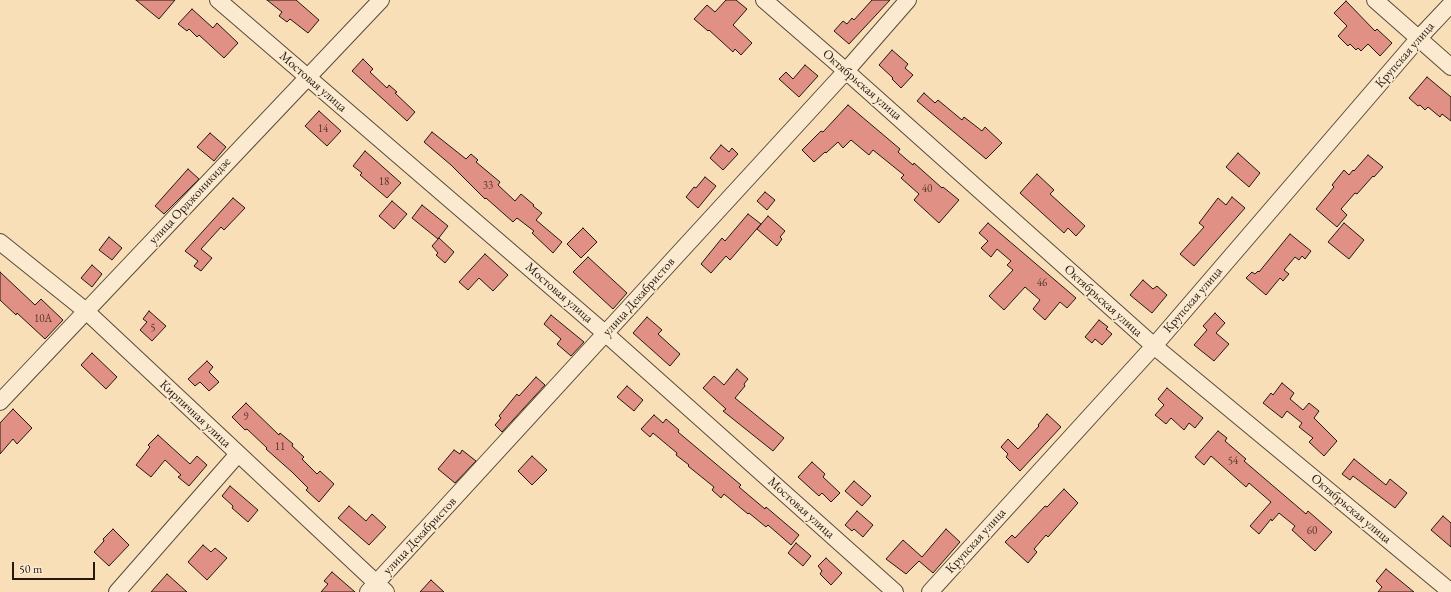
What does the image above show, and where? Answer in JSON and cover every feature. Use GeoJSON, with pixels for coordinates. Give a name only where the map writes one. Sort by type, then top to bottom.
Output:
{"type":"FeatureCollection","features":[{"type":"Feature","properties":{"kind":"street","name":"Мостовая улица"},"geometry":{"type":"LineString","coordinates":[[218,0],[606,334],[895,592]]}},
{"type":"Feature","properties":{"kind":"street","name":"улица Орджоникидзе"},"geometry":{"type":"LineString","coordinates":[[0,402],[380,0]]}},
{"type":"Feature","properties":{"kind":"street","name":"Октябрьская улица"},"geometry":{"type":"LineString","coordinates":[[764,0],[846,70],[1154,346],[1451,592]]}},
{"type":"Feature","properties":{"kind":"street","name":"улица Декабристов"},"geometry":{"type":"LineString","coordinates":[[377,589],[908,0]]}},
{"type":"Feature","properties":{"kind":"street"},"geometry":{"type":"LineString","coordinates":[[1375,0],[1451,67]]}},
{"type":"Feature","properties":{"kind":"street","name":"Крупская улица"},"geometry":{"type":"LineString","coordinates":[[930,592],[1154,346],[1418,39],[1451,4]]}},
{"type":"Feature","properties":{"kind":"street","name":"Кирпичная улица"},"geometry":{"type":"LineString","coordinates":[[0,242],[86,311],[238,454],[377,589]]}},
{"type":"Feature","properties":{"kind":"street"},"geometry":{"type":"LineString","coordinates":[[117,592],[238,454]]}},
{"type":"Feature","properties":{"kind":"building"},"geometry":{"type":"Polygon","coordinates":[[[136,0],[175,0],[159,19],[136,0]]]}},
{"type":"Feature","properties":{"kind":"building"},"geometry":{"type":"Polygon","coordinates":[[[267,0],[296,0],[319,20],[308,33],[290,19],[287,22],[279,16],[282,12],[267,0]]]}},
{"type":"Feature","properties":{"kind":"building"},"geometry":{"type":"Polygon","coordinates":[[[726,0],[736,0],[747,9],[733,25],[752,43],[741,55],[735,49],[733,52],[709,30],[708,31],[694,19],[707,5],[715,12],[726,0]]]}},
{"type":"Feature","properties":{"kind":"building"},"geometry":{"type":"Polygon","coordinates":[[[872,0],[890,0],[849,44],[834,31],[843,21],[847,24],[852,18],[854,20],[872,0]]]}},
{"type":"Feature","properties":{"kind":"building"},"geometry":{"type":"Polygon","coordinates":[[[1346,1],[1375,31],[1377,29],[1392,43],[1380,56],[1368,44],[1361,51],[1358,48],[1356,50],[1350,44],[1348,46],[1338,36],[1347,26],[1334,13],[1346,1]]]}},
{"type":"Feature","properties":{"kind":"building"},"geometry":{"type":"Polygon","coordinates":[[[192,9],[213,28],[217,23],[238,43],[224,58],[199,35],[197,37],[189,29],[187,31],[178,24],[192,9]]]}},
{"type":"Feature","properties":{"kind":"building"},"geometry":{"type":"Polygon","coordinates":[[[892,50],[908,64],[905,68],[913,75],[901,88],[879,65],[892,50]]]}},
{"type":"Feature","properties":{"kind":"building"},"geometry":{"type":"Polygon","coordinates":[[[363,59],[373,69],[370,72],[387,88],[389,85],[397,92],[395,93],[415,112],[407,121],[352,71],[363,59]]]}},
{"type":"Feature","properties":{"kind":"building"},"geometry":{"type":"Polygon","coordinates":[[[805,65],[818,76],[799,97],[779,79],[786,72],[793,79],[805,65]]]}},
{"type":"Feature","properties":{"kind":"building"},"geometry":{"type":"Polygon","coordinates":[[[1427,77],[1451,97],[1451,121],[1442,114],[1440,117],[1428,107],[1425,110],[1409,98],[1427,77]]]}},
{"type":"Feature","properties":{"kind":"building"},"geometry":{"type":"Polygon","coordinates":[[[924,93],[935,103],[938,100],[962,120],[964,117],[982,131],[985,127],[1002,143],[986,159],[917,101],[924,93]]]}},
{"type":"Feature","properties":{"kind":"building"},"geometry":{"type":"Polygon","coordinates":[[[848,105],[900,149],[898,152],[913,165],[914,163],[942,188],[943,187],[959,200],[939,223],[914,200],[919,194],[901,178],[904,175],[873,150],[869,155],[851,140],[843,148],[838,142],[814,162],[802,150],[821,131],[823,132],[848,105]]]}},
{"type":"Feature","properties":{"kind":"building"},"geometry":{"type":"Polygon","coordinates":[[[319,111],[341,131],[327,146],[305,126],[319,111]]]}},
{"type":"Feature","properties":{"kind":"building"},"geometry":{"type":"Polygon","coordinates":[[[432,132],[466,159],[471,154],[478,160],[476,162],[500,182],[498,185],[515,201],[521,194],[542,213],[536,220],[562,242],[553,253],[532,233],[534,231],[517,218],[513,222],[486,198],[485,199],[451,165],[424,142],[432,132]]]}},
{"type":"Feature","properties":{"kind":"building"},"geometry":{"type":"Polygon","coordinates":[[[210,133],[226,147],[214,161],[197,147],[210,133]]]}},
{"type":"Feature","properties":{"kind":"building"},"geometry":{"type":"Polygon","coordinates":[[[721,145],[729,152],[732,148],[738,154],[723,170],[710,158],[721,145]]]}},
{"type":"Feature","properties":{"kind":"building"},"geometry":{"type":"Polygon","coordinates":[[[365,151],[401,183],[387,198],[360,175],[362,173],[353,166],[365,151]]]}},
{"type":"Feature","properties":{"kind":"building"},"geometry":{"type":"Polygon","coordinates":[[[1238,153],[1260,173],[1249,187],[1226,167],[1238,153]]]}},
{"type":"Feature","properties":{"kind":"building"},"geometry":{"type":"Polygon","coordinates":[[[1368,155],[1383,167],[1357,194],[1355,193],[1341,209],[1347,215],[1337,227],[1316,209],[1334,187],[1332,185],[1344,170],[1349,175],[1368,155]]]}},
{"type":"Feature","properties":{"kind":"building"},"geometry":{"type":"Polygon","coordinates":[[[188,169],[199,179],[164,214],[155,206],[188,169]]]}},
{"type":"Feature","properties":{"kind":"building"},"geometry":{"type":"Polygon","coordinates":[[[1037,174],[1054,190],[1050,194],[1085,226],[1076,236],[1068,228],[1064,233],[1020,193],[1037,174]]]}},
{"type":"Feature","properties":{"kind":"building"},"geometry":{"type":"Polygon","coordinates":[[[705,177],[716,186],[698,208],[686,197],[705,177]]]}},
{"type":"Feature","properties":{"kind":"building"},"geometry":{"type":"Polygon","coordinates":[[[765,192],[775,200],[767,210],[757,201],[765,192]]]}},
{"type":"Feature","properties":{"kind":"building"},"geometry":{"type":"Polygon","coordinates":[[[1232,197],[1245,208],[1194,266],[1180,254],[1204,227],[1199,223],[1218,198],[1226,205],[1232,197]]]}},
{"type":"Feature","properties":{"kind":"building"},"geometry":{"type":"Polygon","coordinates":[[[233,198],[245,208],[224,230],[221,227],[201,249],[212,258],[201,271],[194,266],[198,261],[185,251],[233,198]]]}},
{"type":"Feature","properties":{"kind":"building"},"geometry":{"type":"Polygon","coordinates":[[[392,201],[407,214],[394,229],[379,216],[392,201]]]}},
{"type":"Feature","properties":{"kind":"building"},"geometry":{"type":"Polygon","coordinates":[[[422,205],[448,226],[438,239],[412,218],[422,205]]]}},
{"type":"Feature","properties":{"kind":"building"},"geometry":{"type":"Polygon","coordinates":[[[748,214],[761,224],[730,260],[726,256],[711,273],[701,264],[722,238],[725,241],[748,214]]]}},
{"type":"Feature","properties":{"kind":"building"},"geometry":{"type":"Polygon","coordinates":[[[768,216],[785,231],[780,237],[782,239],[777,246],[757,229],[768,216]]]}},
{"type":"Feature","properties":{"kind":"building"},"geometry":{"type":"Polygon","coordinates":[[[988,223],[1076,298],[1067,308],[1060,302],[1045,320],[1033,309],[1040,300],[1025,287],[1004,310],[989,296],[1013,270],[1007,265],[1011,261],[997,249],[991,257],[981,248],[988,241],[979,233],[988,223]]]}},
{"type":"Feature","properties":{"kind":"building"},"geometry":{"type":"Polygon","coordinates":[[[1344,223],[1364,240],[1349,259],[1328,242],[1344,223]]]}},
{"type":"Feature","properties":{"kind":"building"},"geometry":{"type":"Polygon","coordinates":[[[583,228],[597,242],[581,258],[567,244],[583,228]]]}},
{"type":"Feature","properties":{"kind":"building"},"geometry":{"type":"Polygon","coordinates":[[[1290,234],[1311,251],[1305,259],[1302,256],[1299,260],[1295,257],[1284,270],[1289,274],[1283,281],[1280,278],[1266,295],[1246,278],[1252,272],[1255,274],[1258,271],[1259,272],[1290,234]]]}},
{"type":"Feature","properties":{"kind":"building"},"geometry":{"type":"Polygon","coordinates":[[[109,237],[122,248],[112,260],[99,250],[109,237]]]}},
{"type":"Feature","properties":{"kind":"building"},"geometry":{"type":"Polygon","coordinates":[[[439,238],[454,252],[445,263],[436,255],[438,253],[432,246],[439,238]]]}},
{"type":"Feature","properties":{"kind":"building"},"geometry":{"type":"Polygon","coordinates":[[[485,254],[508,275],[493,291],[479,278],[468,290],[459,282],[485,254]]]}},
{"type":"Feature","properties":{"kind":"building"},"geometry":{"type":"Polygon","coordinates":[[[588,257],[627,293],[613,309],[573,272],[588,257]]]}},
{"type":"Feature","properties":{"kind":"building"},"geometry":{"type":"Polygon","coordinates":[[[92,265],[102,274],[92,287],[81,278],[92,265]]]}},
{"type":"Feature","properties":{"kind":"building"},"geometry":{"type":"Polygon","coordinates":[[[0,272],[35,305],[41,299],[63,320],[45,339],[17,313],[16,315],[0,300],[0,272]]]}},
{"type":"Feature","properties":{"kind":"building"},"geometry":{"type":"Polygon","coordinates":[[[1143,280],[1153,289],[1157,286],[1167,295],[1152,313],[1130,295],[1143,280]]]}},
{"type":"Feature","properties":{"kind":"building"},"geometry":{"type":"Polygon","coordinates":[[[149,311],[166,326],[152,341],[140,330],[147,322],[143,319],[149,311]]]}},
{"type":"Feature","properties":{"kind":"building"},"geometry":{"type":"Polygon","coordinates":[[[1215,313],[1225,323],[1216,333],[1229,344],[1214,361],[1194,345],[1207,330],[1203,326],[1215,313]]]}},
{"type":"Feature","properties":{"kind":"building"},"geometry":{"type":"Polygon","coordinates":[[[551,315],[584,342],[571,356],[557,344],[561,339],[544,324],[551,315]]]}},
{"type":"Feature","properties":{"kind":"building"},"geometry":{"type":"Polygon","coordinates":[[[647,317],[662,330],[658,334],[680,354],[670,366],[633,333],[647,317]]]}},
{"type":"Feature","properties":{"kind":"building"},"geometry":{"type":"Polygon","coordinates":[[[1099,320],[1108,327],[1106,329],[1112,334],[1102,345],[1095,339],[1092,343],[1085,337],[1099,320]]]}},
{"type":"Feature","properties":{"kind":"building"},"geometry":{"type":"Polygon","coordinates":[[[92,353],[117,377],[106,389],[81,365],[92,353]]]}},
{"type":"Feature","properties":{"kind":"building"},"geometry":{"type":"Polygon","coordinates":[[[207,361],[213,367],[209,372],[219,382],[209,391],[200,382],[195,386],[188,379],[207,361]]]}},
{"type":"Feature","properties":{"kind":"building"},"geometry":{"type":"Polygon","coordinates":[[[737,369],[748,379],[744,384],[745,386],[735,398],[784,438],[773,451],[723,411],[726,409],[703,388],[714,376],[724,385],[737,369]]]}},
{"type":"Feature","properties":{"kind":"building"},"geometry":{"type":"Polygon","coordinates":[[[536,377],[545,385],[502,432],[495,425],[501,418],[499,416],[517,394],[519,396],[536,377]]]}},
{"type":"Feature","properties":{"kind":"building"},"geometry":{"type":"Polygon","coordinates":[[[1282,383],[1294,393],[1290,399],[1303,410],[1309,403],[1319,411],[1314,418],[1337,441],[1324,456],[1309,442],[1313,438],[1299,427],[1302,423],[1287,411],[1282,418],[1263,403],[1271,393],[1273,395],[1282,383]]]}},
{"type":"Feature","properties":{"kind":"building"},"geometry":{"type":"Polygon","coordinates":[[[627,386],[643,400],[634,411],[617,397],[627,386]]]}},
{"type":"Feature","properties":{"kind":"building"},"geometry":{"type":"Polygon","coordinates":[[[1167,388],[1203,418],[1195,428],[1189,423],[1184,430],[1171,418],[1166,424],[1155,415],[1164,405],[1158,399],[1167,388]]]}},
{"type":"Feature","properties":{"kind":"building"},"geometry":{"type":"Polygon","coordinates":[[[246,403],[279,435],[280,433],[293,444],[292,446],[304,457],[302,459],[317,474],[320,471],[334,484],[319,502],[306,490],[308,488],[292,472],[266,449],[267,448],[247,429],[245,430],[232,417],[246,403]]]}},
{"type":"Feature","properties":{"kind":"building"},"geometry":{"type":"Polygon","coordinates":[[[13,409],[32,428],[17,444],[13,439],[0,454],[0,423],[13,409]]]}},
{"type":"Feature","properties":{"kind":"building"},"geometry":{"type":"Polygon","coordinates":[[[1047,414],[1061,427],[1020,471],[1006,457],[1008,454],[1001,447],[1008,439],[1018,449],[1039,426],[1038,425],[1047,414]]]}},
{"type":"Feature","properties":{"kind":"building"},"geometry":{"type":"Polygon","coordinates":[[[654,415],[663,423],[666,419],[679,430],[678,432],[741,485],[739,487],[765,509],[766,507],[799,535],[791,545],[768,525],[766,527],[724,494],[721,498],[712,490],[714,487],[676,455],[677,453],[653,433],[650,437],[641,429],[654,415]]]}},
{"type":"Feature","properties":{"kind":"building"},"geometry":{"type":"Polygon","coordinates":[[[1218,431],[1227,438],[1225,441],[1246,459],[1244,461],[1306,514],[1308,511],[1332,532],[1315,551],[1292,530],[1295,526],[1279,513],[1272,521],[1271,519],[1259,534],[1250,526],[1271,502],[1249,483],[1246,487],[1211,456],[1204,465],[1195,457],[1218,431]]]}},
{"type":"Feature","properties":{"kind":"building"},"geometry":{"type":"Polygon","coordinates":[[[158,435],[190,464],[197,456],[207,465],[189,486],[178,477],[181,475],[165,460],[151,477],[136,465],[150,447],[148,445],[158,435]]]}},
{"type":"Feature","properties":{"kind":"building"},"geometry":{"type":"Polygon","coordinates":[[[454,450],[460,454],[462,450],[476,461],[455,483],[438,469],[454,450]]]}},
{"type":"Feature","properties":{"kind":"building"},"geometry":{"type":"Polygon","coordinates":[[[532,456],[547,470],[532,485],[518,471],[532,456]]]}},
{"type":"Feature","properties":{"kind":"building"},"geometry":{"type":"Polygon","coordinates":[[[1354,459],[1386,485],[1390,479],[1407,493],[1395,508],[1353,476],[1350,480],[1342,474],[1354,459]]]}},
{"type":"Feature","properties":{"kind":"building"},"geometry":{"type":"Polygon","coordinates":[[[812,462],[825,474],[823,477],[840,493],[831,502],[822,493],[819,496],[798,477],[812,462]]]}},
{"type":"Feature","properties":{"kind":"building"},"geometry":{"type":"Polygon","coordinates":[[[854,481],[871,496],[862,506],[845,491],[854,481]]]}},
{"type":"Feature","properties":{"kind":"building"},"geometry":{"type":"Polygon","coordinates":[[[230,486],[258,510],[248,522],[232,508],[233,506],[222,496],[230,486]]]}},
{"type":"Feature","properties":{"kind":"building"},"geometry":{"type":"Polygon","coordinates":[[[1064,489],[1078,503],[1048,537],[1046,535],[1034,549],[1037,552],[1028,563],[1005,542],[1012,535],[1015,538],[1045,506],[1047,507],[1064,489]]]}},
{"type":"Feature","properties":{"kind":"building"},"geometry":{"type":"Polygon","coordinates":[[[349,506],[366,521],[372,514],[386,527],[369,545],[338,518],[349,506]]]}},
{"type":"Feature","properties":{"kind":"building"},"geometry":{"type":"Polygon","coordinates":[[[857,511],[873,525],[863,537],[854,529],[852,531],[845,525],[857,511]]]}},
{"type":"Feature","properties":{"kind":"building"},"geometry":{"type":"Polygon","coordinates":[[[1443,516],[1451,523],[1451,547],[1431,530],[1443,516]]]}},
{"type":"Feature","properties":{"kind":"building"},"geometry":{"type":"Polygon","coordinates":[[[113,529],[129,545],[109,566],[94,552],[104,541],[103,539],[113,529]]]}},
{"type":"Feature","properties":{"kind":"building"},"geometry":{"type":"Polygon","coordinates":[[[946,529],[960,542],[933,573],[919,561],[906,574],[886,559],[903,540],[922,557],[946,529]]]}},
{"type":"Feature","properties":{"kind":"building"},"geometry":{"type":"Polygon","coordinates":[[[796,543],[811,556],[803,566],[788,553],[796,543]]]}},
{"type":"Feature","properties":{"kind":"building"},"geometry":{"type":"Polygon","coordinates":[[[203,545],[211,552],[215,548],[227,558],[207,580],[188,562],[203,545]]]}},
{"type":"Feature","properties":{"kind":"building"},"geometry":{"type":"Polygon","coordinates":[[[826,558],[842,573],[831,585],[820,574],[822,571],[818,566],[826,558]]]}},
{"type":"Feature","properties":{"kind":"building"},"geometry":{"type":"Polygon","coordinates":[[[1386,569],[1414,592],[1378,592],[1382,587],[1376,581],[1386,569]]]}},
{"type":"Feature","properties":{"kind":"building"},"geometry":{"type":"Polygon","coordinates":[[[332,572],[355,592],[321,592],[328,584],[324,581],[332,572]]]}},
{"type":"Feature","properties":{"kind":"building"},"geometry":{"type":"Polygon","coordinates":[[[167,574],[187,592],[151,592],[167,574]]]}},
{"type":"Feature","properties":{"kind":"building"},"geometry":{"type":"Polygon","coordinates":[[[431,580],[444,592],[420,592],[431,580]]]}}]}
